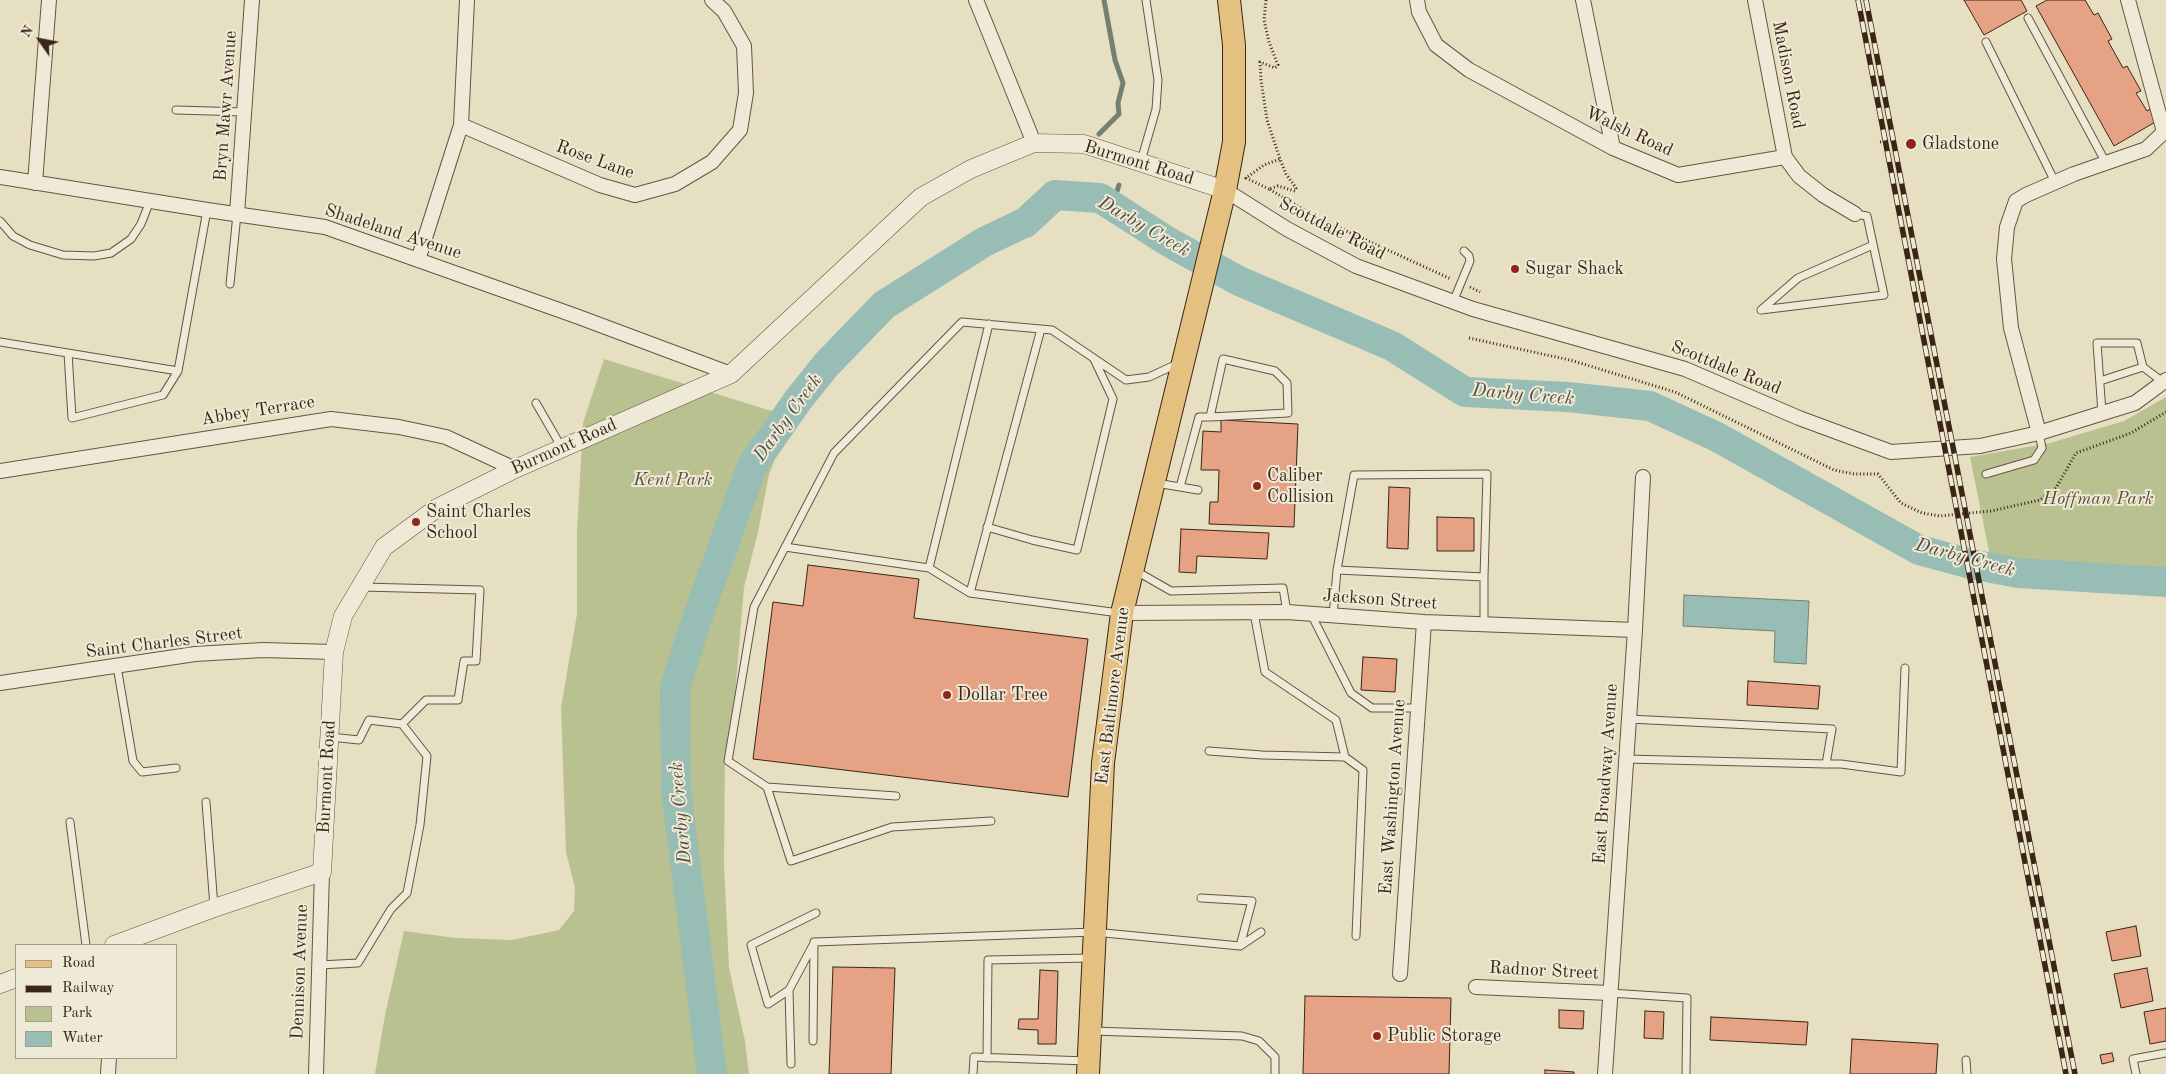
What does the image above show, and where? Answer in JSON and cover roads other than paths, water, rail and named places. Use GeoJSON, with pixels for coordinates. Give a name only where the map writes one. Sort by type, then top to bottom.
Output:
{"type":"FeatureCollection","features":[{"type":"Feature","properties":{"kind":"main road","name":"East Baltimore Avenue"},"geometry":{"type":"LineString","coordinates":[[1088,1068],[1103,763],[1122,613],[1218,212],[1225,190],[1234,142],[1234,45],[1228,0]]}},
{"type":"Feature","properties":{"kind":"street"},"geometry":{"type":"LineString","coordinates":[[35,183],[49,0]]}},
{"type":"Feature","properties":{"kind":"street","name":"Bryn Mawr Avenue"},"geometry":{"type":"LineString","coordinates":[[236,214],[252,0]]}},
{"type":"Feature","properties":{"kind":"street"},"geometry":{"type":"LineString","coordinates":[[418,260],[461,126],[467,0]]}},
{"type":"Feature","properties":{"kind":"street","name":"Rose Lane"},"geometry":{"type":"LineString","coordinates":[[461,126],[600,185],[635,195],[675,184],[712,162],[740,130],[746,93],[744,46],[724,12],[712,0]]}},
{"type":"Feature","properties":{"kind":"street"},"geometry":{"type":"LineString","coordinates":[[976,0],[1034,143]]}},
{"type":"Feature","properties":{"kind":"street","name":"Walsh Road"},"geometry":{"type":"LineString","coordinates":[[1417,0],[1419,12],[1436,45],[1469,70],[1613,148],[1678,175],[1785,157]]}},
{"type":"Feature","properties":{"kind":"street"},"geometry":{"type":"LineString","coordinates":[[1583,0],[1613,148]]}},
{"type":"Feature","properties":{"kind":"street","name":"Madison Road"},"geometry":{"type":"LineString","coordinates":[[1755,0],[1785,157]]}},
{"type":"Feature","properties":{"kind":"street"},"geometry":{"type":"LineString","coordinates":[[2039,433],[2010,328],[2004,259],[2007,227],[2016,201],[2055,182],[2146,149],[2164,132],[2128,0]]}},
{"type":"Feature","properties":{"kind":"street","name":"Burmont Road"},"geometry":{"type":"LineString","coordinates":[[322,872],[334,652],[343,616],[384,547],[437,508],[515,469],[731,374],[921,197],[971,169],[1034,143],[1084,144],[1225,190]]}},
{"type":"Feature","properties":{"kind":"street"},"geometry":{"type":"LineString","coordinates":[[1785,157],[1799,176],[1823,195],[1855,214]]}},
{"type":"Feature","properties":{"kind":"street","name":"Shadeland Avenue"},"geometry":{"type":"LineString","coordinates":[[0,177],[206,210],[326,226],[731,374]]}},
{"type":"Feature","properties":{"kind":"street","name":"Scottdale Road"},"geometry":{"type":"LineString","coordinates":[[1225,190],[1287,229],[1356,266],[1473,309],[1685,368],[1799,418],[1892,452],[1980,446],[2039,433],[2135,403],[2165,381]]}},
{"type":"Feature","properties":{"kind":"street","name":"Abbey Terrace"},"geometry":{"type":"LineString","coordinates":[[0,470],[331,419],[399,427],[446,438],[515,469]]}},
{"type":"Feature","properties":{"kind":"street","name":"East Broadway Avenue"},"geometry":{"type":"LineString","coordinates":[[1605,1074],[1635,630],[1642,477]]}},
{"type":"Feature","properties":{"kind":"street","name":"Jackson Street"},"geometry":{"type":"LineString","coordinates":[[1122,613],[1287,612],[1424,622],[1635,630]]}},
{"type":"Feature","properties":{"kind":"street","name":"East Washington Avenue"},"geometry":{"type":"LineString","coordinates":[[1400,974],[1424,622]]}},
{"type":"Feature","properties":{"kind":"street","name":"Saint Charles Street"},"geometry":{"type":"LineString","coordinates":[[0,683],[215,653],[263,650],[334,652]]}},
{"type":"Feature","properties":{"kind":"street"},"geometry":{"type":"LineString","coordinates":[[117,944],[214,908],[322,872]]}},
{"type":"Feature","properties":{"kind":"street","name":"Dennison Avenue"},"geometry":{"type":"LineString","coordinates":[[316,1074],[322,872]]}},
{"type":"Feature","properties":{"kind":"street"},"geometry":{"type":"LineString","coordinates":[[0,984],[15,978]]}},
{"type":"Feature","properties":{"kind":"street","name":"Radnor Street"},"geometry":{"type":"LineString","coordinates":[[1476,987],[1609,993]]}},
{"type":"Feature","properties":{"kind":"street"},"geometry":{"type":"LineString","coordinates":[[108,1074],[109,1059]]}},
{"type":"Feature","properties":{"kind":"lane"},"geometry":{"type":"LineString","coordinates":[[1140,163],[1156,109],[1158,80],[1146,0]]}},
{"type":"Feature","properties":{"kind":"lane"},"geometry":{"type":"LineString","coordinates":[[2028,18],[2106,163]]}},
{"type":"Feature","properties":{"kind":"lane"},"geometry":{"type":"LineString","coordinates":[[1986,42],[2055,182]]}},
{"type":"Feature","properties":{"kind":"lane"},"geometry":{"type":"LineString","coordinates":[[176,110],[244,112]]}},
{"type":"Feature","properties":{"kind":"lane"},"geometry":{"type":"LineString","coordinates":[[0,221],[9,233],[30,245],[63,255],[94,256],[111,253],[132,239],[141,224],[150,201]]}},
{"type":"Feature","properties":{"kind":"lane"},"geometry":{"type":"LineString","coordinates":[[68,353],[72,418],[163,395],[178,371],[206,210]]}},
{"type":"Feature","properties":{"kind":"lane"},"geometry":{"type":"LineString","coordinates":[[230,284],[236,214]]}},
{"type":"Feature","properties":{"kind":"lane"},"geometry":{"type":"LineString","coordinates":[[1855,214],[1867,216],[1884,295],[1761,310],[1798,278],[1873,245]]}},
{"type":"Feature","properties":{"kind":"lane"},"geometry":{"type":"LineString","coordinates":[[1453,302],[1470,261],[1469,256],[1464,251]]}},
{"type":"Feature","properties":{"kind":"lane"},"geometry":{"type":"LineString","coordinates":[[896,796],[767,787],[728,761],[754,607],[834,453],[962,322],[1052,330],[1126,380],[1149,377],[1182,362]]}},
{"type":"Feature","properties":{"kind":"lane"},"geometry":{"type":"LineString","coordinates":[[929,568],[989,324]]}},
{"type":"Feature","properties":{"kind":"lane"},"geometry":{"type":"LineString","coordinates":[[970,593],[1041,329]]}},
{"type":"Feature","properties":{"kind":"lane"},"geometry":{"type":"LineString","coordinates":[[0,342],[178,371]]}},
{"type":"Feature","properties":{"kind":"lane"},"geometry":{"type":"LineString","coordinates":[[2102,414],[2097,343],[2138,343],[2143,367],[2165,381]]}},
{"type":"Feature","properties":{"kind":"lane"},"geometry":{"type":"LineString","coordinates":[[987,527],[1077,550],[1113,399],[1094,358]]}},
{"type":"Feature","properties":{"kind":"lane"},"geometry":{"type":"LineString","coordinates":[[1180,487],[1199,417],[1210,417],[1288,413],[1287,384],[1275,371],[1223,359],[1210,417]]}},
{"type":"Feature","properties":{"kind":"lane"},"geometry":{"type":"LineString","coordinates":[[2100,381],[2143,367]]}},
{"type":"Feature","properties":{"kind":"lane"},"geometry":{"type":"LineString","coordinates":[[536,403],[562,448]]}},
{"type":"Feature","properties":{"kind":"lane"},"geometry":{"type":"LineString","coordinates":[[1986,474],[2034,460],[2042,448],[2039,433]]}},
{"type":"Feature","properties":{"kind":"lane"},"geometry":{"type":"LineString","coordinates":[[1333,616],[1337,570],[1354,475],[1487,474],[1484,624]]}},
{"type":"Feature","properties":{"kind":"lane"},"geometry":{"type":"LineString","coordinates":[[1153,482],[1198,490]]}},
{"type":"Feature","properties":{"kind":"lane"},"geometry":{"type":"LineString","coordinates":[[785,547],[929,568],[970,593],[1122,613]]}},
{"type":"Feature","properties":{"kind":"lane"},"geometry":{"type":"LineString","coordinates":[[1132,568],[1171,590],[1283,588],[1287,612]]}},
{"type":"Feature","properties":{"kind":"lane"},"geometry":{"type":"LineString","coordinates":[[1337,570],[1484,577]]}},
{"type":"Feature","properties":{"kind":"lane"},"geometry":{"type":"LineString","coordinates":[[360,587],[480,590],[476,662],[464,661],[458,700],[426,700],[402,724]]}},
{"type":"Feature","properties":{"kind":"lane"},"geometry":{"type":"LineString","coordinates":[[1254,613],[1265,672],[1336,720],[1345,757]]}},
{"type":"Feature","properties":{"kind":"lane"},"geometry":{"type":"LineString","coordinates":[[1311,614],[1351,693],[1372,708],[1418,708]]}},
{"type":"Feature","properties":{"kind":"lane"},"geometry":{"type":"LineString","coordinates":[[117,666],[133,761],[142,772],[176,768]]}},
{"type":"Feature","properties":{"kind":"lane"},"geometry":{"type":"LineString","coordinates":[[1626,759],[1841,764],[1901,772],[1905,668]]}},
{"type":"Feature","properties":{"kind":"lane"},"geometry":{"type":"LineString","coordinates":[[1629,719],[1832,729],[1826,764]]}},
{"type":"Feature","properties":{"kind":"lane"},"geometry":{"type":"LineString","coordinates":[[319,965],[358,963],[391,909],[407,892],[420,825],[427,756],[402,724],[369,720],[358,740],[329,737]]}},
{"type":"Feature","properties":{"kind":"lane"},"geometry":{"type":"LineString","coordinates":[[1208,751],[1262,755],[1345,757],[1363,770],[1356,936]]}},
{"type":"Feature","properties":{"kind":"lane"},"geometry":{"type":"LineString","coordinates":[[767,787],[791,861],[892,827],[991,821]]}},
{"type":"Feature","properties":{"kind":"lane"},"geometry":{"type":"LineString","coordinates":[[206,802],[214,908]]}},
{"type":"Feature","properties":{"kind":"lane"},"geometry":{"type":"LineString","coordinates":[[70,822],[86,944]]}},
{"type":"Feature","properties":{"kind":"lane"},"geometry":{"type":"LineString","coordinates":[[1201,898],[1252,901],[1240,946]]}},
{"type":"Feature","properties":{"kind":"lane"},"geometry":{"type":"LineString","coordinates":[[814,942],[789,990],[768,1004],[751,945],[816,914]]}},
{"type":"Feature","properties":{"kind":"lane"},"geometry":{"type":"LineString","coordinates":[[814,942],[1094,932],[1240,946],[1261,932]]}},
{"type":"Feature","properties":{"kind":"lane"},"geometry":{"type":"LineString","coordinates":[[813,1041],[814,942]]}},
{"type":"Feature","properties":{"kind":"lane"},"geometry":{"type":"LineString","coordinates":[[987,1058],[988,960],[1094,958]]}},
{"type":"Feature","properties":{"kind":"lane"},"geometry":{"type":"LineString","coordinates":[[789,990],[791,1064]]}},
{"type":"Feature","properties":{"kind":"lane"},"geometry":{"type":"LineString","coordinates":[[1609,993],[1687,998],[1686,1074]]}},
{"type":"Feature","properties":{"kind":"lane"},"geometry":{"type":"LineString","coordinates":[[1090,1031],[1242,1036],[1259,1041],[1275,1057],[1275,1074]]}},
{"type":"Feature","properties":{"kind":"lane"},"geometry":{"type":"LineString","coordinates":[[2136,1074],[2133,1059],[2166,1053]]}},
{"type":"Feature","properties":{"kind":"lane"},"geometry":{"type":"LineString","coordinates":[[973,1074],[974,1057],[1088,1068]]}},
{"type":"Feature","properties":{"kind":"lane"},"geometry":{"type":"LineString","coordinates":[[1966,1060],[1967,1074]]}},
{"type":"Feature","properties":{"kind":"water"},"geometry":{"type":"Polygon","coordinates":[[[1684,595],[1809,601],[1806,664],[1774,662],[1775,631],[1683,626],[1684,595]]]}},
{"type":"Feature","properties":{"kind":"waterway"},"geometry":{"type":"LineString","coordinates":[[1099,134],[1119,114],[1118,103],[1123,83],[1115,60],[1104,0]]}},
{"type":"Feature","properties":{"kind":"waterway"},"geometry":{"type":"LineString","coordinates":[[1112,206],[1119,185]]}},
{"type":"Feature","properties":{"kind":"waterway","name":"Darby Creek"},"geometry":{"type":"LineString","coordinates":[[712,1074],[676,791],[675,687],[699,613],[752,466],[798,400],[826,365],[884,305],[984,242],[1025,223],[1055,195],[1100,198],[1167,241],[1239,281],[1392,346],[1465,392],[1568,397],[1650,406],[1717,437],[1919,550],[1971,564],[2018,573],[2166,582]]}},
{"type":"Feature","properties":{"kind":"railway"},"geometry":{"type":"LineString","coordinates":[[1858,0],[2066,1074]]}},
{"type":"Feature","properties":{"kind":"railway"},"geometry":{"type":"LineString","coordinates":[[1866,0],[2075,1074]]}},
{"type":"Feature","properties":{"kind":"place","name":"Gladstone"},"geometry":{"type":"Point","coordinates":[1911,144]}},
{"type":"Feature","properties":{"kind":"place","name":"Sugar Shack"},"geometry":{"type":"Point","coordinates":[1515,269]}},
{"type":"Feature","properties":{"kind":"place","name":"Caliber Collision"},"geometry":{"type":"Point","coordinates":[1257,486]}},
{"type":"Feature","properties":{"kind":"place","name":"Saint Charles School"},"geometry":{"type":"Point","coordinates":[416,522]}},
{"type":"Feature","properties":{"kind":"place","name":"Dollar Tree"},"geometry":{"type":"Point","coordinates":[947,695]}},
{"type":"Feature","properties":{"kind":"place","name":"Public Storage"},"geometry":{"type":"Point","coordinates":[1377,1036]}},
{"type":"Feature","properties":{"kind":"park label","name":"Kent Park"},"geometry":{"type":"Point","coordinates":[673,480]}},
{"type":"Feature","properties":{"kind":"park label","name":"Hoffman Park"},"geometry":{"type":"Point","coordinates":[2098,499]}}]}
